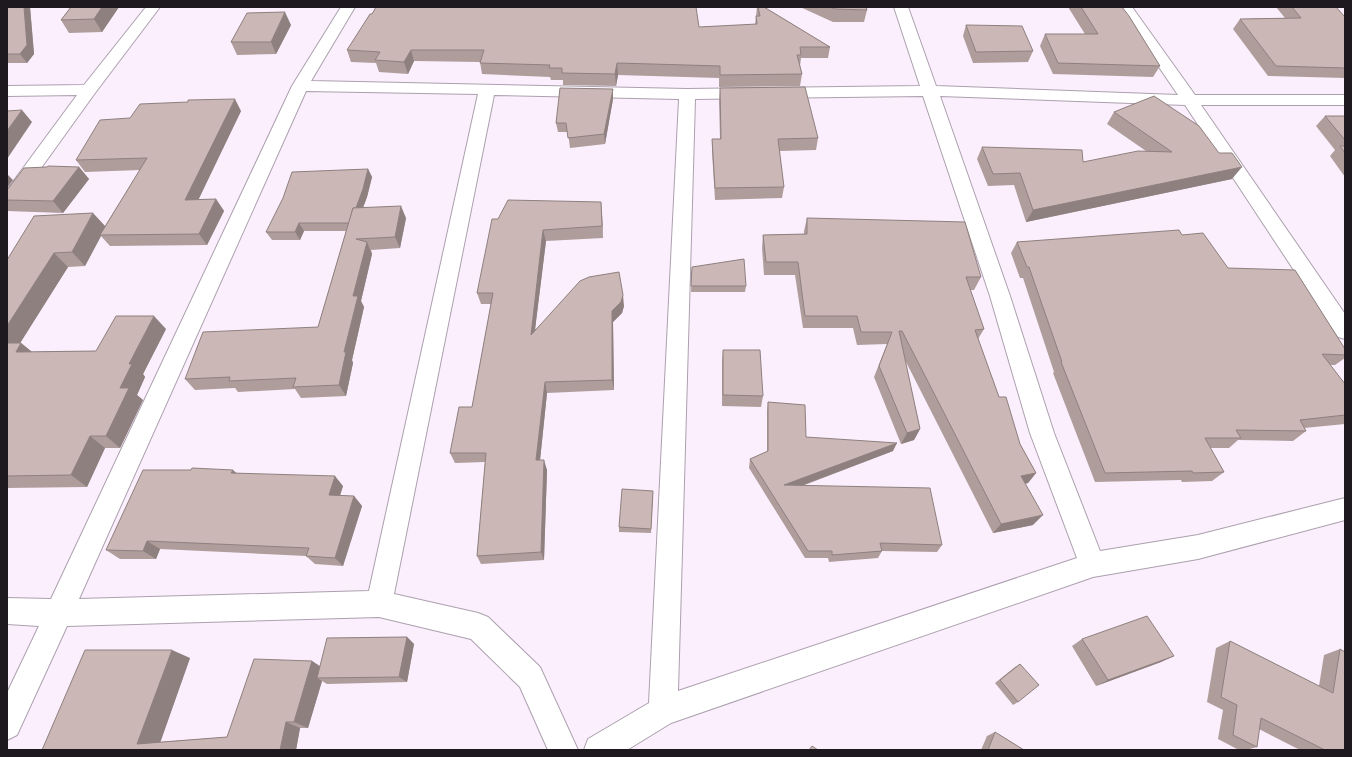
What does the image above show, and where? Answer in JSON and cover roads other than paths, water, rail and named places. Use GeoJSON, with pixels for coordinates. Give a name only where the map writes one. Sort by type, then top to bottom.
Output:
{"type":"FeatureCollection","features":[{"type":"Feature","properties":{"kind":"street"},"geometry":{"type":"LineString","coordinates":[[7,203],[89,90],[153,7]]}},
{"type":"Feature","properties":{"kind":"street"},"geometry":{"type":"LineString","coordinates":[[7,725],[300,86],[348,7]]}},
{"type":"Feature","properties":{"kind":"street"},"geometry":{"type":"LineString","coordinates":[[901,7],[1000,296],[1042,433],[1093,565]]}},
{"type":"Feature","properties":{"kind":"street"},"geometry":{"type":"LineString","coordinates":[[1125,7],[1190,100],[1345,331]]}},
{"type":"Feature","properties":{"kind":"street"},"geometry":{"type":"LineString","coordinates":[[300,86],[687,94],[930,91],[1190,100],[1345,100]]}},
{"type":"Feature","properties":{"kind":"street"},"geometry":{"type":"LineString","coordinates":[[379,604],[487,89]]}},
{"type":"Feature","properties":{"kind":"street"},"geometry":{"type":"LineString","coordinates":[[7,91],[89,90]]}},
{"type":"Feature","properties":{"kind":"street"},"geometry":{"type":"LineString","coordinates":[[663,711],[687,94]]}},
{"type":"Feature","properties":{"kind":"street"},"geometry":{"type":"LineString","coordinates":[[599,750],[663,711],[1093,565],[1198,547],[1345,509]]}},
{"type":"Feature","properties":{"kind":"street"},"geometry":{"type":"LineString","coordinates":[[7,611],[59,613],[379,604],[478,627],[530,677],[563,750]]}}]}
